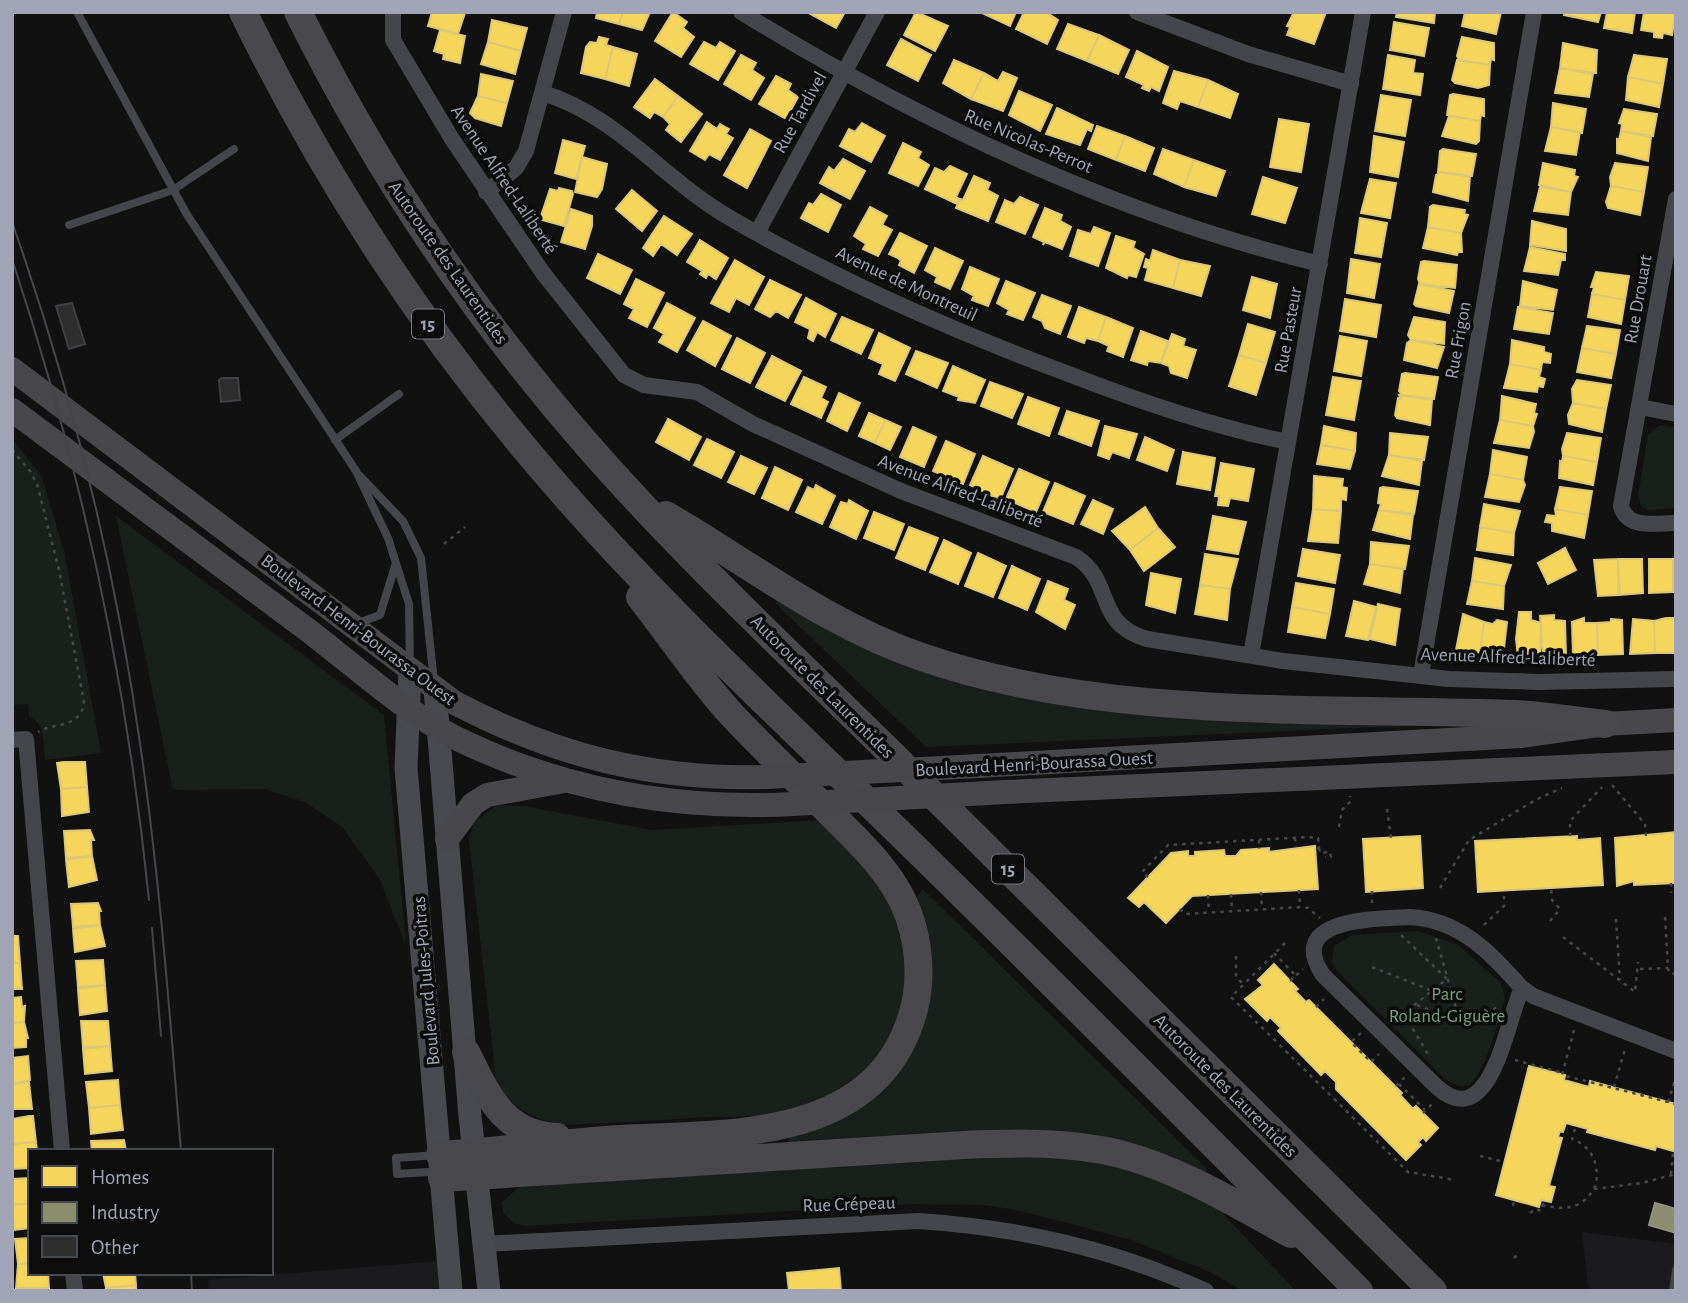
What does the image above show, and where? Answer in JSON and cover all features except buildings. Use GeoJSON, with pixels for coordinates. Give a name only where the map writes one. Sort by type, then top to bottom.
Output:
{"type":"FeatureCollection","features":[{"type":"Feature","properties":{"kind":"highway","name":"15"},"geometry":{"type":"LineString","coordinates":[[243,12],[294,111],[363,228],[459,366],[533,459],[736,672],[1082,1012],[1359,1291]]}},
{"type":"Feature","properties":{"kind":"highway","name":"Autoroute des Laurentides"},"geometry":{"type":"LineString","coordinates":[[298,12],[385,169],[455,275],[549,399],[633,496],[1433,1291]]}},
{"type":"Feature","properties":{"kind":"highway"},"geometry":{"type":"LineString","coordinates":[[466,1052],[499,1112],[516,1126],[540,1136],[616,1139],[765,1129],[807,1119],[846,1102],[878,1075],[904,1038],[916,1000],[917,948],[908,914],[887,874],[729,712],[533,459]]}},
{"type":"Feature","properties":{"kind":"highway"},"geometry":{"type":"LineString","coordinates":[[633,496],[727,550],[794,596],[851,627],[919,656],[1009,683],[1147,701],[1375,712],[1518,714],[1605,724]]}},
{"type":"Feature","properties":{"kind":"highway"},"geometry":{"type":"LineString","coordinates":[[477,1164],[616,1139]]}},
{"type":"Feature","properties":{"kind":"highway"},"geometry":{"type":"LineString","coordinates":[[441,1166],[964,1145],[1075,1147],[1120,1154],[1170,1171],[1316,1248]]}},
{"type":"Feature","properties":{"kind":"main road","name":"Boulevard Henri-Bourassa Ouest"},"geometry":{"type":"LineString","coordinates":[[12,369],[435,689],[467,709],[529,738],[603,762],[675,775],[766,777],[1521,736],[1605,724],[1676,720]]}},
{"type":"Feature","properties":{"kind":"main road","name":"Boulevard Henri-Bourassa Ouest"},"geometry":{"type":"LineString","coordinates":[[12,410],[437,726],[476,747],[566,780],[626,795],[670,802],[793,804],[1676,762]]}},
{"type":"Feature","properties":{"kind":"main road"},"geometry":{"type":"LineString","coordinates":[[447,839],[472,804],[487,795],[566,780]]}},
{"type":"Feature","properties":{"kind":"street"},"geometry":{"type":"LineString","coordinates":[[486,192],[509,176],[522,161],[564,12]]}},
{"type":"Feature","properties":{"kind":"street","name":"Rue Nicolas-Perrot"},"geometry":{"type":"LineString","coordinates":[[741,12],[844,74],[939,123],[1105,195],[1179,221],[1320,264]]}},
{"type":"Feature","properties":{"kind":"street","name":"Rue Tardivel"},"geometry":{"type":"LineString","coordinates":[[757,233],[877,12]]}},
{"type":"Feature","properties":{"kind":"street"},"geometry":{"type":"LineString","coordinates":[[1136,12],[1258,58],[1351,84]]}},
{"type":"Feature","properties":{"kind":"street","name":"Rue Pasteur"},"geometry":{"type":"LineString","coordinates":[[1251,655],[1363,12]]}},
{"type":"Feature","properties":{"kind":"street","name":"Rue Frigon"},"geometry":{"type":"LineString","coordinates":[[1421,675],[1534,12]]}},
{"type":"Feature","properties":{"kind":"street","name":"Avenue Alfred-Laliberté"},"geometry":{"type":"LineString","coordinates":[[392,20],[396,45],[486,192],[563,300],[614,364],[633,382],[697,392],[753,424],[901,491],[1076,557],[1093,573],[1115,621],[1129,634],[1175,646],[1421,675],[1506,681],[1676,679]]}},
{"type":"Feature","properties":{"kind":"street","name":"Avenue de Montreuil"},"geometry":{"type":"LineString","coordinates":[[543,93],[599,117],[691,193],[757,233],[878,296],[1010,352],[1183,414],[1288,442]]}},
{"type":"Feature","properties":{"kind":"street","name":"Rue Drouart"},"geometry":{"type":"LineString","coordinates":[[1676,199],[1671,253],[1622,510],[1635,522],[1676,523]]}},
{"type":"Feature","properties":{"kind":"street"},"geometry":{"type":"LineString","coordinates":[[1640,407],[1676,414]]}},
{"type":"Feature","properties":{"kind":"street","name":"Boulevard Jules-Poitras"},"geometry":{"type":"LineString","coordinates":[[410,670],[406,768],[451,1291]]}},
{"type":"Feature","properties":{"kind":"street","name":"Boulevard Jules-Poitras"},"geometry":{"type":"LineString","coordinates":[[435,689],[489,1291]]}},
{"type":"Feature","properties":{"kind":"street"},"geometry":{"type":"LineString","coordinates":[[19,740],[62,1149]]}},
{"type":"Feature","properties":{"kind":"street"},"geometry":{"type":"LineString","coordinates":[[1522,988],[1486,1086],[1474,1096],[1458,1099],[1437,1087],[1323,975],[1314,953],[1325,932],[1340,923],[1430,918],[1457,928],[1477,943],[1533,996],[1676,1051]]}},
{"type":"Feature","properties":{"kind":"street","name":"Rue Crépeau"},"geometry":{"type":"LineString","coordinates":[[484,1244],[919,1221],[987,1226],[1076,1244],[1142,1264],[1206,1291]]}},
{"type":"Feature","properties":{"kind":"lane"},"geometry":{"type":"LineString","coordinates":[[77,12],[173,190],[356,471],[396,560],[409,604],[410,670]]}},
{"type":"Feature","properties":{"kind":"lane"},"geometry":{"type":"LineString","coordinates":[[69,225],[173,190],[234,149]]}},
{"type":"Feature","properties":{"kind":"lane"},"geometry":{"type":"LineString","coordinates":[[335,440],[399,394]]}},
{"type":"Feature","properties":{"kind":"lane"},"geometry":{"type":"LineString","coordinates":[[356,471],[393,508],[411,534],[421,558],[435,689]]}},
{"type":"Feature","properties":{"kind":"lane"},"geometry":{"type":"LineString","coordinates":[[351,625],[380,615],[396,560]]}},
{"type":"Feature","properties":{"kind":"lane"},"geometry":{"type":"LineString","coordinates":[[396,1158],[441,1166],[428,1171],[397,1174],[396,1158]]}},
{"type":"Feature","properties":{"kind":"lane"},"geometry":{"type":"LineString","coordinates":[[1673,1291],[1672,1277],[1676,1270]]}},
{"type":"Feature","properties":{"kind":"path"},"geometry":{"type":"LineString","coordinates":[[12,450],[37,484],[59,570],[84,702],[79,716],[67,725],[44,728],[19,740]]}},
{"type":"Feature","properties":{"kind":"path"},"geometry":{"type":"LineString","coordinates":[[444,544],[465,527]]}},
{"type":"Feature","properties":{"kind":"path"},"geometry":{"type":"LineString","coordinates":[[1570,836],[1570,821],[1609,782],[1645,824],[1646,836]]}},
{"type":"Feature","properties":{"kind":"path"},"geometry":{"type":"LineString","coordinates":[[1440,888],[1469,840],[1537,799],[1562,788]]}},
{"type":"Feature","properties":{"kind":"path"},"geometry":{"type":"LineString","coordinates":[[1339,827],[1342,810],[1351,801],[1350,792]]}},
{"type":"Feature","properties":{"kind":"path"},"geometry":{"type":"LineString","coordinates":[[1387,809],[1391,838]]}},
{"type":"Feature","properties":{"kind":"path"},"geometry":{"type":"LineString","coordinates":[[1295,838],[1296,847]]}},
{"type":"Feature","properties":{"kind":"path"},"geometry":{"type":"LineString","coordinates":[[1148,877],[1142,872],[1168,845],[1318,838],[1317,848],[1320,853],[1330,852],[1331,857],[1325,857]]}},
{"type":"Feature","properties":{"kind":"path"},"geometry":{"type":"LineString","coordinates":[[1259,840],[1259,849]]}},
{"type":"Feature","properties":{"kind":"path"},"geometry":{"type":"LineString","coordinates":[[1206,843],[1206,851]]}},
{"type":"Feature","properties":{"kind":"path"},"geometry":{"type":"LineString","coordinates":[[1671,883],[1671,893]]}},
{"type":"Feature","properties":{"kind":"path"},"geometry":{"type":"LineString","coordinates":[[1550,888],[1552,900],[1560,909],[1550,921]]}},
{"type":"Feature","properties":{"kind":"path"},"geometry":{"type":"LineString","coordinates":[[1299,890],[1300,907]]}},
{"type":"Feature","properties":{"kind":"path"},"geometry":{"type":"LineString","coordinates":[[1372,891],[1372,908]]}},
{"type":"Feature","properties":{"kind":"path"},"geometry":{"type":"LineString","coordinates":[[1483,925],[1504,906],[1504,891]]}},
{"type":"Feature","properties":{"kind":"path"},"geometry":{"type":"LineString","coordinates":[[1261,892],[1262,909]]}},
{"type":"Feature","properties":{"kind":"path"},"geometry":{"type":"LineString","coordinates":[[1231,894],[1232,911]]}},
{"type":"Feature","properties":{"kind":"path"},"geometry":{"type":"LineString","coordinates":[[1208,895],[1209,912]]}},
{"type":"Feature","properties":{"kind":"path"},"geometry":{"type":"LineString","coordinates":[[1180,909],[1185,914],[1300,907],[1308,908],[1320,918]]}},
{"type":"Feature","properties":{"kind":"path"},"geometry":{"type":"LineString","coordinates":[[1665,917],[1668,968],[1669,973],[1676,974]]}},
{"type":"Feature","properties":{"kind":"path"},"geometry":{"type":"LineString","coordinates":[[1616,919],[1620,980]]}},
{"type":"Feature","properties":{"kind":"path"},"geometry":{"type":"LineString","coordinates":[[1395,929],[1447,979]]}},
{"type":"Feature","properties":{"kind":"path"},"geometry":{"type":"LineString","coordinates":[[1434,931],[1461,1026],[1507,1003]]}},
{"type":"Feature","properties":{"kind":"path"},"geometry":{"type":"LineString","coordinates":[[1563,937],[1636,992],[1638,962]]}},
{"type":"Feature","properties":{"kind":"path"},"geometry":{"type":"LineString","coordinates":[[1285,943],[1231,997],[1408,1172],[1456,1181]]}},
{"type":"Feature","properties":{"kind":"path"},"geometry":{"type":"LineString","coordinates":[[1274,953],[1295,975]]}},
{"type":"Feature","properties":{"kind":"path"},"geometry":{"type":"LineString","coordinates":[[1236,957],[1236,977],[1244,985]]}},
{"type":"Feature","properties":{"kind":"path"},"geometry":{"type":"LineString","coordinates":[[1372,967],[1433,990]]}},
{"type":"Feature","properties":{"kind":"path"},"geometry":{"type":"LineString","coordinates":[[1290,981],[1304,968]]}},
{"type":"Feature","properties":{"kind":"path"},"geometry":{"type":"LineString","coordinates":[[1639,969],[1668,968]]}},
{"type":"Feature","properties":{"kind":"path"},"geometry":{"type":"LineString","coordinates":[[1389,1026],[1447,979]]}},
{"type":"Feature","properties":{"kind":"path"},"geometry":{"type":"LineString","coordinates":[[1316,1007],[1327,996]]}},
{"type":"Feature","properties":{"kind":"path"},"geometry":{"type":"LineString","coordinates":[[1415,1005],[1459,1021]]}},
{"type":"Feature","properties":{"kind":"path"},"geometry":{"type":"LineString","coordinates":[[1254,1019],[1259,1014]]}},
{"type":"Feature","properties":{"kind":"path"},"geometry":{"type":"LineString","coordinates":[[1404,1014],[1431,1059]]}},
{"type":"Feature","properties":{"kind":"path"},"geometry":{"type":"LineString","coordinates":[[1563,1073],[1574,1030]]}},
{"type":"Feature","properties":{"kind":"path"},"geometry":{"type":"LineString","coordinates":[[1362,1031],[1351,1042],[1371,1062],[1382,1051]]}},
{"type":"Feature","properties":{"kind":"path"},"geometry":{"type":"LineString","coordinates":[[1280,1045],[1286,1039]]}},
{"type":"Feature","properties":{"kind":"path"},"geometry":{"type":"LineString","coordinates":[[1362,1052],[1367,1047]]}},
{"type":"Feature","properties":{"kind":"path"},"geometry":{"type":"LineString","coordinates":[[1614,1087],[1625,1049]]}},
{"type":"Feature","properties":{"kind":"path"},"geometry":{"type":"LineString","coordinates":[[1510,1059],[1676,1104]]}},
{"type":"Feature","properties":{"kind":"path"},"geometry":{"type":"LineString","coordinates":[[1407,1076],[1397,1085],[1424,1111],[1434,1102]]}},
{"type":"Feature","properties":{"kind":"path"},"geometry":{"type":"LineString","coordinates":[[1668,1102],[1676,1077]]}},
{"type":"Feature","properties":{"kind":"path"},"geometry":{"type":"LineString","coordinates":[[1360,1124],[1366,1119]]}},
{"type":"Feature","properties":{"kind":"path"},"geometry":{"type":"LineString","coordinates":[[1542,1205],[1569,1209],[1585,1201],[1594,1189],[1598,1168],[1585,1145],[1572,1139],[1576,1125]]}},
{"type":"Feature","properties":{"kind":"path"},"geometry":{"type":"LineString","coordinates":[[1386,1149],[1391,1144]]}},
{"type":"Feature","properties":{"kind":"path"},"geometry":{"type":"LineString","coordinates":[[1594,1189],[1642,1183],[1673,1174],[1674,1153]]}},
{"type":"Feature","properties":{"kind":"path"},"geometry":{"type":"LineString","coordinates":[[1480,1156],[1504,1162]]}},
{"type":"Feature","properties":{"kind":"path"},"geometry":{"type":"LineString","coordinates":[[1513,1206],[1514,1200]]}},
{"type":"Feature","properties":{"kind":"path"},"geometry":{"type":"LineString","coordinates":[[1530,1213],[1535,1209],[1541,1211],[1544,1200]]}},
{"type":"Feature","properties":{"kind":"path"},"geometry":{"type":"LineString","coordinates":[[1514,1258],[1520,1252]]}},
{"type":"Feature","properties":{"kind":"shaded area"},"geometry":{"type":"Polygon","coordinates":[[[1582,1232],[1676,1244],[1676,1291],[1589,1291],[1582,1232]]]}},
{"type":"Feature","properties":{"kind":"shaded area"},"geometry":{"type":"Polygon","coordinates":[[[439,1261],[440,1291],[209,1291],[208,1280],[439,1261]]]}},
{"type":"Feature","properties":{"kind":"green space"},"geometry":{"type":"Polygon","coordinates":[[[1660,425],[1676,427],[1676,508],[1648,510],[1641,506],[1638,496],[1648,435],[1660,425]]]}},
{"type":"Feature","properties":{"kind":"green space"},"geometry":{"type":"Polygon","coordinates":[[[12,439],[41,475],[64,551],[101,753],[45,760],[41,729],[29,717],[28,704],[12,705],[12,439]]]}},
{"type":"Feature","properties":{"kind":"green space"},"geometry":{"type":"Polygon","coordinates":[[[116,516],[384,715],[406,945],[379,878],[342,827],[305,802],[265,789],[173,790],[116,516]]]}},
{"type":"Feature","properties":{"kind":"green space"},"geometry":{"type":"Polygon","coordinates":[[[783,596],[961,677],[1467,723],[926,747],[775,603],[783,596]]]}},
{"type":"Feature","properties":{"kind":"green space"},"geometry":{"type":"Polygon","coordinates":[[[497,805],[523,806],[652,830],[822,820],[879,885],[897,915],[905,937],[905,984],[900,1010],[879,1053],[864,1070],[825,1096],[769,1115],[564,1125],[542,1120],[524,1111],[508,1098],[496,1079],[469,840],[474,822],[497,805]]]}},
{"type":"Feature","properties":{"kind":"green space"},"geometry":{"type":"Polygon","coordinates":[[[923,889],[1208,1170],[1203,1175],[1161,1156],[789,1144],[788,1135],[838,1120],[863,1106],[902,1061],[915,1039],[930,995],[929,948],[917,897],[923,889]]]}},
{"type":"Feature","properties":{"kind":"green space","name":"Parc Roland-Giguère"},"geometry":{"type":"Polygon","coordinates":[[[1418,931],[1458,945],[1501,983],[1505,998],[1491,1043],[1477,1076],[1465,1086],[1458,1086],[1445,1079],[1332,963],[1334,946],[1353,935],[1418,931]]]}},
{"type":"Feature","properties":{"kind":"green space"},"geometry":{"type":"Polygon","coordinates":[[[973,1156],[1086,1159],[1151,1174],[1214,1204],[1296,1291],[1243,1291],[1210,1272],[1131,1240],[1022,1211],[984,1205],[912,1204],[524,1226],[514,1223],[503,1212],[502,1202],[519,1187],[973,1156]]]}},
{"type":"Feature","properties":{"kind":"tram line"},"geometry":{"type":"LineString","coordinates":[[12,222],[73,417],[119,616],[154,850],[181,1149]]}},
{"type":"Feature","properties":{"kind":"tram line"},"geometry":{"type":"LineString","coordinates":[[12,259],[59,416],[98,576],[128,737],[149,900]]}},
{"type":"Feature","properties":{"kind":"tram line"},"geometry":{"type":"LineString","coordinates":[[152,928],[161,1036]]}},
{"type":"Feature","properties":{"kind":"tram line"},"geometry":{"type":"LineString","coordinates":[[191,1275],[192,1291]]}}]}
